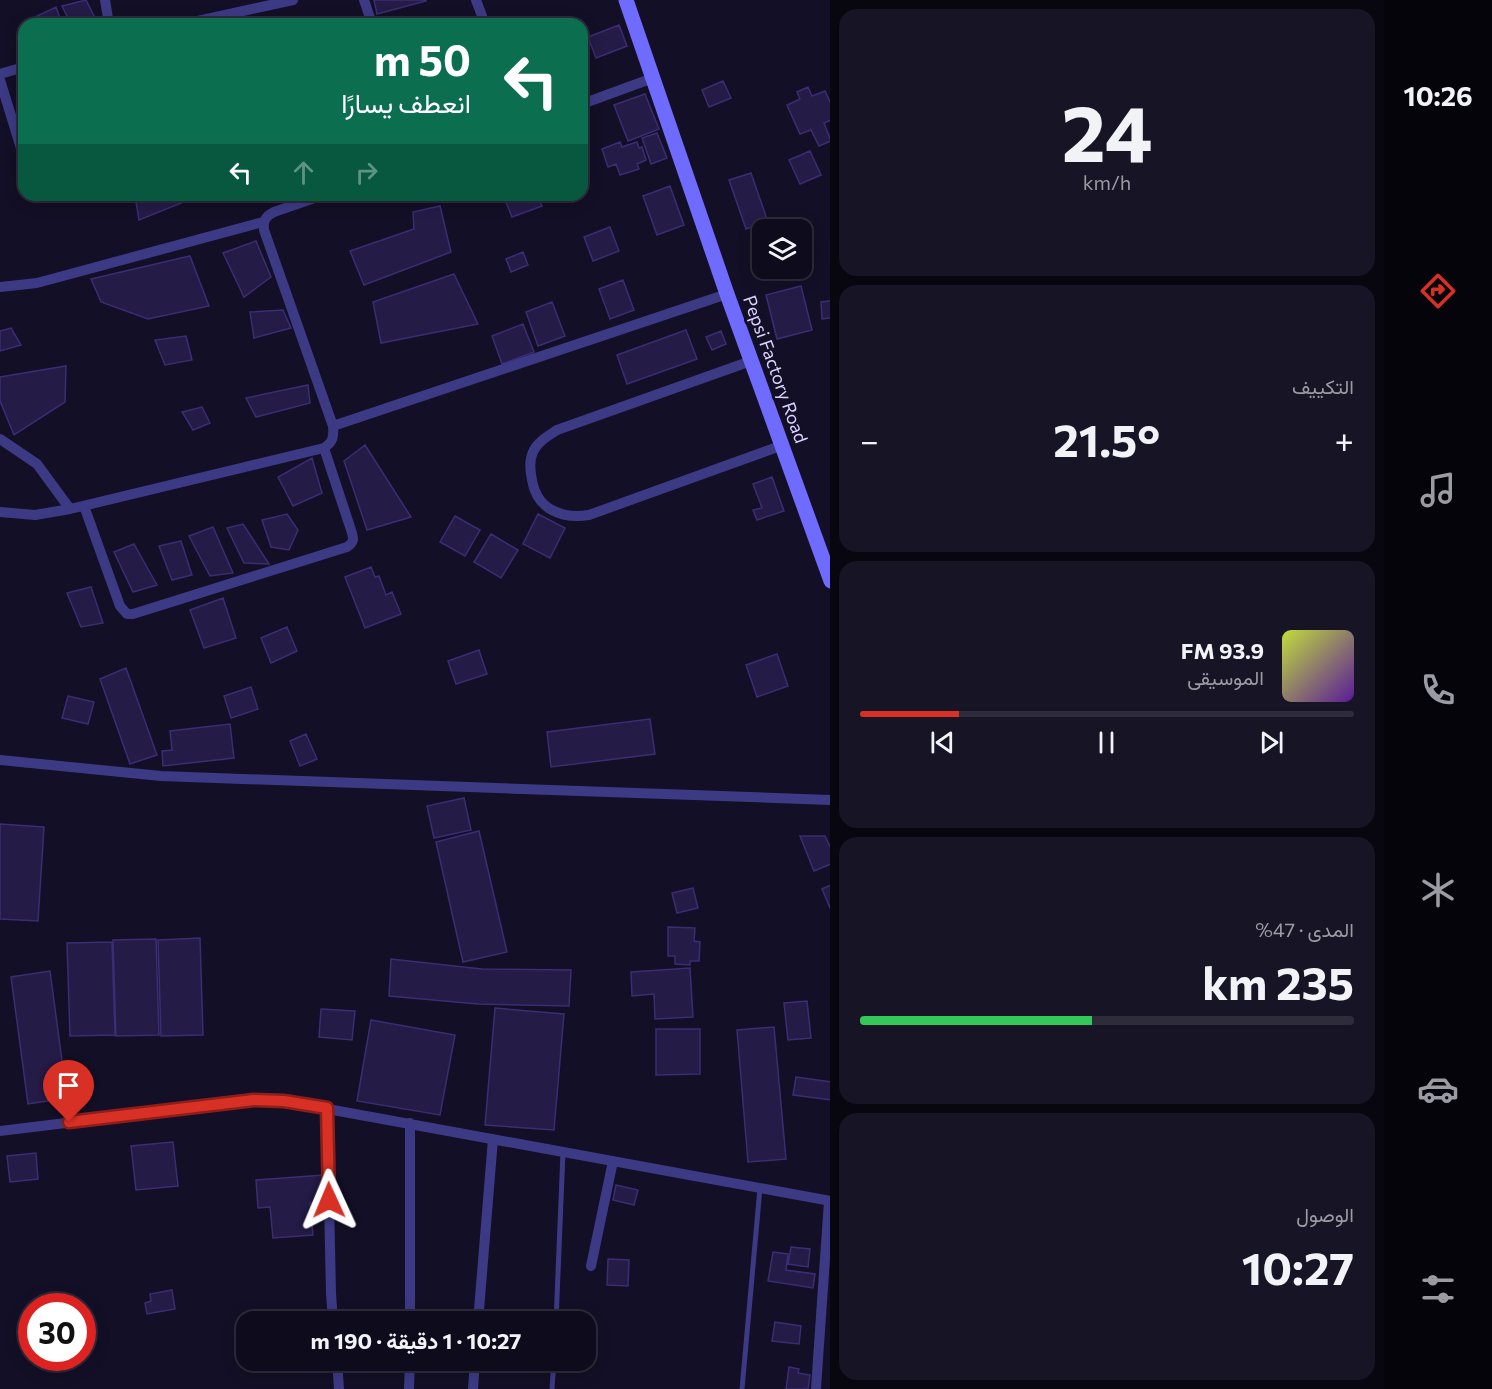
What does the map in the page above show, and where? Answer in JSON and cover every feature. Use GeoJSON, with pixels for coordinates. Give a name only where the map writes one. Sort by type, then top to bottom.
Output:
{"type":"FeatureCollection","features":[{"type":"Feature","properties":{"kind":"main road","name":"Pepsi Factory Road"},"geometry":{"type":"LineString","coordinates":[[626,0],[727,294],[830,578]]}},
{"type":"Feature","properties":{"kind":"street"},"geometry":{"type":"LineString","coordinates":[[105,0],[108,18]]}},
{"type":"Feature","properties":{"kind":"street"},"geometry":{"type":"LineString","coordinates":[[201,18],[239,5],[293,0]]}},
{"type":"Feature","properties":{"kind":"street"},"geometry":{"type":"LineString","coordinates":[[364,0],[370,18]]}},
{"type":"Feature","properties":{"kind":"street"},"geometry":{"type":"LineString","coordinates":[[477,0],[483,18]]}},
{"type":"Feature","properties":{"kind":"street"},"geometry":{"type":"LineString","coordinates":[[0,74],[18,69]]}},
{"type":"Feature","properties":{"kind":"street"},"geometry":{"type":"LineString","coordinates":[[588,102],[653,78]]}},
{"type":"Feature","properties":{"kind":"street"},"geometry":{"type":"LineString","coordinates":[[0,80],[18,138]]}},
{"type":"Feature","properties":{"kind":"street"},"geometry":{"type":"LineString","coordinates":[[0,512],[35,515],[70,509],[324,448],[331,443],[334,436],[333,426],[264,230],[267,216],[306,201]]}},
{"type":"Feature","properties":{"kind":"street"},"geometry":{"type":"LineString","coordinates":[[0,286],[37,282],[264,222]]}},
{"type":"Feature","properties":{"kind":"street"},"geometry":{"type":"LineString","coordinates":[[333,426],[727,294]]}},
{"type":"Feature","properties":{"kind":"street"},"geometry":{"type":"LineString","coordinates":[[751,361],[557,430],[543,439],[533,452],[529,468],[533,486],[540,501],[555,513],[573,517],[589,515],[783,445]]}},
{"type":"Feature","properties":{"kind":"street"},"geometry":{"type":"LineString","coordinates":[[0,439],[37,464],[70,509]]}},
{"type":"Feature","properties":{"kind":"street"},"geometry":{"type":"LineString","coordinates":[[84,506],[120,606],[127,614],[134,614],[347,547],[352,543],[354,538],[324,448]]}},
{"type":"Feature","properties":{"kind":"street"},"geometry":{"type":"LineString","coordinates":[[0,760],[161,776],[830,800]]}},
{"type":"Feature","properties":{"kind":"street"},"geometry":{"type":"LineString","coordinates":[[0,1131],[254,1100],[284,1101],[830,1201],[816,1388]]}},
{"type":"Feature","properties":{"kind":"street"},"geometry":{"type":"LineString","coordinates":[[327,1108],[332,1311]]}},
{"type":"Feature","properties":{"kind":"street"},"geometry":{"type":"LineString","coordinates":[[410,1123],[410,1311]]}},
{"type":"Feature","properties":{"kind":"street"},"geometry":{"type":"LineString","coordinates":[[479,1311],[493,1139]]}},
{"type":"Feature","properties":{"kind":"street"},"geometry":{"type":"LineString","coordinates":[[591,1266],[613,1161]]}},
{"type":"Feature","properties":{"kind":"street"},"geometry":{"type":"LineString","coordinates":[[338,1371],[339,1389]]}},
{"type":"Feature","properties":{"kind":"street"},"geometry":{"type":"LineString","coordinates":[[410,1371],[410,1389]]}},
{"type":"Feature","properties":{"kind":"street"},"geometry":{"type":"LineString","coordinates":[[473,1389],[474,1371]]}},
{"type":"Feature","properties":{"kind":"lane"},"geometry":{"type":"LineString","coordinates":[[556,1311],[563,1152]]}},
{"type":"Feature","properties":{"kind":"lane"},"geometry":{"type":"LineString","coordinates":[[742,1389],[760,1188]]}},
{"type":"Feature","properties":{"kind":"lane"},"geometry":{"type":"LineString","coordinates":[[552,1389],[553,1371]]}},
{"type":"Feature","properties":{"kind":"building"},"geometry":{"type":"Polygon","coordinates":[[[86,0],[95,18],[68,18],[62,6],[86,0]]]}},
{"type":"Feature","properties":{"kind":"building"},"geometry":{"type":"Polygon","coordinates":[[[374,0],[426,0],[426,1],[377,14],[374,0]]]}},
{"type":"Feature","properties":{"kind":"building"},"geometry":{"type":"Polygon","coordinates":[[[56,7],[60,18],[36,18],[56,7]]]}},
{"type":"Feature","properties":{"kind":"building"},"geometry":{"type":"Polygon","coordinates":[[[619,25],[627,46],[596,58],[588,37],[619,25]]]}},
{"type":"Feature","properties":{"kind":"building"},"geometry":{"type":"Polygon","coordinates":[[[723,81],[731,98],[709,107],[702,90],[723,81]]]}},
{"type":"Feature","properties":{"kind":"building"},"geometry":{"type":"Polygon","coordinates":[[[808,87],[812,96],[825,91],[830,102],[830,120],[824,123],[830,141],[819,146],[811,130],[800,134],[787,105],[800,99],[797,92],[808,87]]]}},
{"type":"Feature","properties":{"kind":"building"},"geometry":{"type":"Polygon","coordinates":[[[645,94],[659,129],[628,141],[614,105],[645,94]]]}},
{"type":"Feature","properties":{"kind":"building"},"geometry":{"type":"Polygon","coordinates":[[[657,133],[667,158],[651,164],[642,138],[657,133]]]}},
{"type":"Feature","properties":{"kind":"building"},"geometry":{"type":"Polygon","coordinates":[[[620,142],[622,147],[637,142],[639,148],[642,147],[646,160],[637,164],[639,169],[620,175],[616,164],[608,167],[602,149],[620,142]]]}},
{"type":"Feature","properties":{"kind":"building"},"geometry":{"type":"Polygon","coordinates":[[[810,151],[821,175],[800,184],[789,160],[810,151]]]}},
{"type":"Feature","properties":{"kind":"building"},"geometry":{"type":"Polygon","coordinates":[[[751,173],[767,219],[752,219],[752,227],[746,229],[729,180],[751,173]]]}},
{"type":"Feature","properties":{"kind":"building"},"geometry":{"type":"Polygon","coordinates":[[[670,186],[684,225],[657,235],[643,196],[670,186]]]}},
{"type":"Feature","properties":{"kind":"building"},"geometry":{"type":"Polygon","coordinates":[[[136,201],[186,201],[139,220],[136,201]]]}},
{"type":"Feature","properties":{"kind":"building"},"geometry":{"type":"Polygon","coordinates":[[[505,201],[540,201],[542,206],[512,217],[505,201]]]}},
{"type":"Feature","properties":{"kind":"building"},"geometry":{"type":"Polygon","coordinates":[[[440,206],[451,252],[364,285],[350,251],[414,229],[413,212],[440,206]]]}},
{"type":"Feature","properties":{"kind":"building"},"geometry":{"type":"Polygon","coordinates":[[[610,227],[619,251],[593,261],[584,237],[610,227]]]}},
{"type":"Feature","properties":{"kind":"building"},"geometry":{"type":"Polygon","coordinates":[[[256,241],[271,277],[244,297],[223,253],[256,241]]]}},
{"type":"Feature","properties":{"kind":"building"},"geometry":{"type":"Polygon","coordinates":[[[523,252],[528,265],[511,272],[506,259],[523,252]]]}},
{"type":"Feature","properties":{"kind":"building"},"geometry":{"type":"Polygon","coordinates":[[[190,256],[209,306],[148,319],[101,302],[91,279],[190,256]]]}},
{"type":"Feature","properties":{"kind":"building"},"geometry":{"type":"Polygon","coordinates":[[[454,274],[478,324],[381,343],[373,302],[454,274]]]}},
{"type":"Feature","properties":{"kind":"building"},"geometry":{"type":"Polygon","coordinates":[[[623,280],[634,310],[610,319],[599,289],[623,280]]]}},
{"type":"Feature","properties":{"kind":"building"},"geometry":{"type":"Polygon","coordinates":[[[801,286],[812,330],[777,339],[766,295],[801,286]]]}},
{"type":"Feature","properties":{"kind":"building"},"geometry":{"type":"Polygon","coordinates":[[[830,301],[830,318],[822,319],[821,302],[830,301]]]}},
{"type":"Feature","properties":{"kind":"building"},"geometry":{"type":"Polygon","coordinates":[[[552,302],[565,336],[538,346],[526,312],[552,302]]]}},
{"type":"Feature","properties":{"kind":"building"},"geometry":{"type":"Polygon","coordinates":[[[283,310],[291,328],[254,338],[250,312],[283,310]]]}},
{"type":"Feature","properties":{"kind":"building"},"geometry":{"type":"Polygon","coordinates":[[[523,324],[534,352],[502,364],[492,336],[523,324]]]}},
{"type":"Feature","properties":{"kind":"building"},"geometry":{"type":"Polygon","coordinates":[[[11,328],[21,345],[0,351],[0,331],[11,328]]]}},
{"type":"Feature","properties":{"kind":"building"},"geometry":{"type":"Polygon","coordinates":[[[686,330],[697,359],[627,384],[617,355],[686,330]]]}},
{"type":"Feature","properties":{"kind":"building"},"geometry":{"type":"Polygon","coordinates":[[[721,331],[726,344],[712,350],[706,337],[721,331]]]}},
{"type":"Feature","properties":{"kind":"building"},"geometry":{"type":"Polygon","coordinates":[[[186,336],[192,360],[165,365],[155,340],[186,336]]]}},
{"type":"Feature","properties":{"kind":"building"},"geometry":{"type":"Polygon","coordinates":[[[66,366],[65,402],[14,435],[0,401],[0,377],[66,366]]]}},
{"type":"Feature","properties":{"kind":"building"},"geometry":{"type":"Polygon","coordinates":[[[308,385],[310,403],[256,417],[246,398],[308,385]]]}},
{"type":"Feature","properties":{"kind":"building"},"geometry":{"type":"Polygon","coordinates":[[[202,407],[210,423],[193,430],[182,412],[202,407]]]}},
{"type":"Feature","properties":{"kind":"building"},"geometry":{"type":"Polygon","coordinates":[[[365,445],[411,517],[367,530],[344,461],[365,445]]]}},
{"type":"Feature","properties":{"kind":"building"},"geometry":{"type":"Polygon","coordinates":[[[312,458],[322,493],[293,506],[278,477],[312,458]]]}},
{"type":"Feature","properties":{"kind":"building"},"geometry":{"type":"Polygon","coordinates":[[[772,477],[784,511],[757,520],[753,510],[762,508],[753,484],[772,477]]]}},
{"type":"Feature","properties":{"kind":"building"},"geometry":{"type":"Polygon","coordinates":[[[287,514],[298,530],[289,550],[271,547],[262,520],[287,514]]]}},
{"type":"Feature","properties":{"kind":"building"},"geometry":{"type":"Polygon","coordinates":[[[538,514],[565,528],[550,558],[523,544],[538,514]]]}},
{"type":"Feature","properties":{"kind":"building"},"geometry":{"type":"Polygon","coordinates":[[[455,516],[480,530],[465,556],[440,542],[455,516]]]}},
{"type":"Feature","properties":{"kind":"building"},"geometry":{"type":"Polygon","coordinates":[[[243,524],[269,564],[244,563],[227,528],[243,524]]]}},
{"type":"Feature","properties":{"kind":"building"},"geometry":{"type":"Polygon","coordinates":[[[213,527],[233,573],[210,576],[189,536],[213,527]]]}},
{"type":"Feature","properties":{"kind":"building"},"geometry":{"type":"Polygon","coordinates":[[[491,534],[518,550],[501,578],[474,562],[491,534]]]}},
{"type":"Feature","properties":{"kind":"building"},"geometry":{"type":"Polygon","coordinates":[[[181,541],[192,575],[172,580],[159,546],[181,541]]]}},
{"type":"Feature","properties":{"kind":"building"},"geometry":{"type":"Polygon","coordinates":[[[134,544],[157,585],[133,592],[114,552],[134,544]]]}},
{"type":"Feature","properties":{"kind":"building"},"geometry":{"type":"Polygon","coordinates":[[[371,567],[375,577],[379,576],[386,595],[392,592],[401,614],[365,628],[345,577],[371,567]]]}},
{"type":"Feature","properties":{"kind":"building"},"geometry":{"type":"Polygon","coordinates":[[[91,587],[103,623],[81,627],[67,593],[91,587]]]}},
{"type":"Feature","properties":{"kind":"building"},"geometry":{"type":"Polygon","coordinates":[[[223,598],[236,638],[204,648],[190,610],[223,598]]]}},
{"type":"Feature","properties":{"kind":"building"},"geometry":{"type":"Polygon","coordinates":[[[287,627],[297,651],[271,663],[261,638],[287,627]]]}},
{"type":"Feature","properties":{"kind":"building"},"geometry":{"type":"Polygon","coordinates":[[[479,650],[487,674],[456,684],[448,661],[479,650]]]}},
{"type":"Feature","properties":{"kind":"building"},"geometry":{"type":"Polygon","coordinates":[[[777,654],[788,686],[757,697],[746,665],[777,654]]]}},
{"type":"Feature","properties":{"kind":"building"},"geometry":{"type":"Polygon","coordinates":[[[126,668],[157,755],[130,764],[100,679],[126,668]]]}},
{"type":"Feature","properties":{"kind":"building"},"geometry":{"type":"Polygon","coordinates":[[[251,687],[258,709],[231,718],[224,696],[251,687]]]}},
{"type":"Feature","properties":{"kind":"building"},"geometry":{"type":"Polygon","coordinates":[[[68,696],[94,702],[88,724],[62,718],[68,696]]]}},
{"type":"Feature","properties":{"kind":"building"},"geometry":{"type":"Polygon","coordinates":[[[650,719],[655,754],[551,767],[547,732],[650,719]]]}},
{"type":"Feature","properties":{"kind":"building"},"geometry":{"type":"Polygon","coordinates":[[[230,724],[234,758],[163,766],[162,751],[172,750],[170,731],[230,724]]]}},
{"type":"Feature","properties":{"kind":"building"},"geometry":{"type":"Polygon","coordinates":[[[306,734],[317,759],[300,766],[290,741],[306,734]]]}},
{"type":"Feature","properties":{"kind":"building"},"geometry":{"type":"Polygon","coordinates":[[[464,798],[471,830],[434,838],[427,806],[464,798]]]}},
{"type":"Feature","properties":{"kind":"building"},"geometry":{"type":"Polygon","coordinates":[[[0,824],[44,827],[38,921],[0,919],[0,824]]]}},
{"type":"Feature","properties":{"kind":"building"},"geometry":{"type":"Polygon","coordinates":[[[479,831],[507,952],[463,962],[436,842],[479,831]]]}},
{"type":"Feature","properties":{"kind":"building"},"geometry":{"type":"Polygon","coordinates":[[[800,836],[825,836],[830,847],[830,864],[814,871],[800,836]]]}},
{"type":"Feature","properties":{"kind":"building"},"geometry":{"type":"Polygon","coordinates":[[[830,885],[830,908],[822,889],[830,885]]]}},
{"type":"Feature","properties":{"kind":"building"},"geometry":{"type":"Polygon","coordinates":[[[693,888],[698,908],[677,913],[672,893],[693,888]]]}},
{"type":"Feature","properties":{"kind":"building"},"geometry":{"type":"Polygon","coordinates":[[[668,927],[695,928],[694,941],[700,942],[699,961],[690,961],[690,965],[675,964],[675,956],[668,956],[668,927]]]}},
{"type":"Feature","properties":{"kind":"building"},"geometry":{"type":"Polygon","coordinates":[[[200,938],[203,1035],[161,1036],[158,940],[200,938]]]}},
{"type":"Feature","properties":{"kind":"building"},"geometry":{"type":"Polygon","coordinates":[[[156,939],[159,1035],[116,1036],[113,940],[156,939]]]}},
{"type":"Feature","properties":{"kind":"building"},"geometry":{"type":"Polygon","coordinates":[[[112,942],[115,1035],[70,1036],[67,943],[112,942]]]}},
{"type":"Feature","properties":{"kind":"building"},"geometry":{"type":"Polygon","coordinates":[[[391,959],[482,969],[571,970],[569,1006],[478,1004],[389,996],[391,959]]]}},
{"type":"Feature","properties":{"kind":"building"},"geometry":{"type":"Polygon","coordinates":[[[690,968],[693,1017],[655,1019],[654,994],[632,996],[631,972],[690,968]]]}},
{"type":"Feature","properties":{"kind":"building"},"geometry":{"type":"Polygon","coordinates":[[[50,971],[67,1098],[28,1104],[11,977],[50,971]]]}},
{"type":"Feature","properties":{"kind":"building"},"geometry":{"type":"Polygon","coordinates":[[[807,1001],[811,1038],[788,1040],[784,1003],[807,1001]]]}},
{"type":"Feature","properties":{"kind":"building"},"geometry":{"type":"Polygon","coordinates":[[[495,1008],[564,1014],[554,1130],[485,1125],[495,1008]]]}},
{"type":"Feature","properties":{"kind":"building"},"geometry":{"type":"Polygon","coordinates":[[[321,1009],[355,1011],[352,1040],[319,1037],[321,1009]]]}},
{"type":"Feature","properties":{"kind":"building"},"geometry":{"type":"Polygon","coordinates":[[[371,1020],[455,1035],[440,1115],[357,1101],[371,1020]]]}},
{"type":"Feature","properties":{"kind":"building"},"geometry":{"type":"Polygon","coordinates":[[[774,1027],[786,1159],[748,1162],[737,1030],[774,1027]]]}},
{"type":"Feature","properties":{"kind":"building"},"geometry":{"type":"Polygon","coordinates":[[[656,1029],[700,1029],[700,1074],[656,1075],[656,1029]]]}},
{"type":"Feature","properties":{"kind":"building"},"geometry":{"type":"Polygon","coordinates":[[[796,1077],[830,1082],[830,1100],[793,1095],[796,1077]]]}},
{"type":"Feature","properties":{"kind":"building"},"geometry":{"type":"Polygon","coordinates":[[[173,1142],[178,1186],[136,1190],[131,1146],[173,1142]]]}},
{"type":"Feature","properties":{"kind":"building"},"geometry":{"type":"Polygon","coordinates":[[[36,1153],[38,1179],[10,1182],[7,1156],[36,1153]]]}},
{"type":"Feature","properties":{"kind":"building"},"geometry":{"type":"Polygon","coordinates":[[[324,1175],[326,1202],[310,1203],[313,1235],[273,1238],[270,1207],[258,1208],[256,1180],[324,1175]]]}},
{"type":"Feature","properties":{"kind":"building"},"geometry":{"type":"Polygon","coordinates":[[[616,1185],[638,1190],[634,1205],[613,1200],[616,1185]]]}},
{"type":"Feature","properties":{"kind":"building"},"geometry":{"type":"Polygon","coordinates":[[[791,1247],[810,1249],[808,1267],[788,1264],[791,1247]]]}},
{"type":"Feature","properties":{"kind":"building"},"geometry":{"type":"Polygon","coordinates":[[[773,1252],[788,1254],[786,1270],[815,1274],[813,1288],[768,1281],[773,1252]]]}},
{"type":"Feature","properties":{"kind":"building"},"geometry":{"type":"Polygon","coordinates":[[[608,1259],[629,1260],[628,1286],[607,1285],[608,1259]]]}},
{"type":"Feature","properties":{"kind":"building"},"geometry":{"type":"Polygon","coordinates":[[[172,1290],[175,1309],[147,1314],[145,1303],[151,1301],[150,1294],[172,1290]]]}},
{"type":"Feature","properties":{"kind":"building"},"geometry":{"type":"Polygon","coordinates":[[[775,1322],[801,1326],[799,1344],[772,1341],[775,1322]]]}},
{"type":"Feature","properties":{"kind":"building"},"geometry":{"type":"Polygon","coordinates":[[[789,1367],[799,1369],[798,1373],[810,1375],[808,1389],[786,1389],[789,1367]]]}},
{"type":"Feature","properties":{"kind":"route"},"geometry":{"type":"LineString","coordinates":[[69,1122],[254,1100],[284,1101],[327,1108],[329,1200]]}}]}
